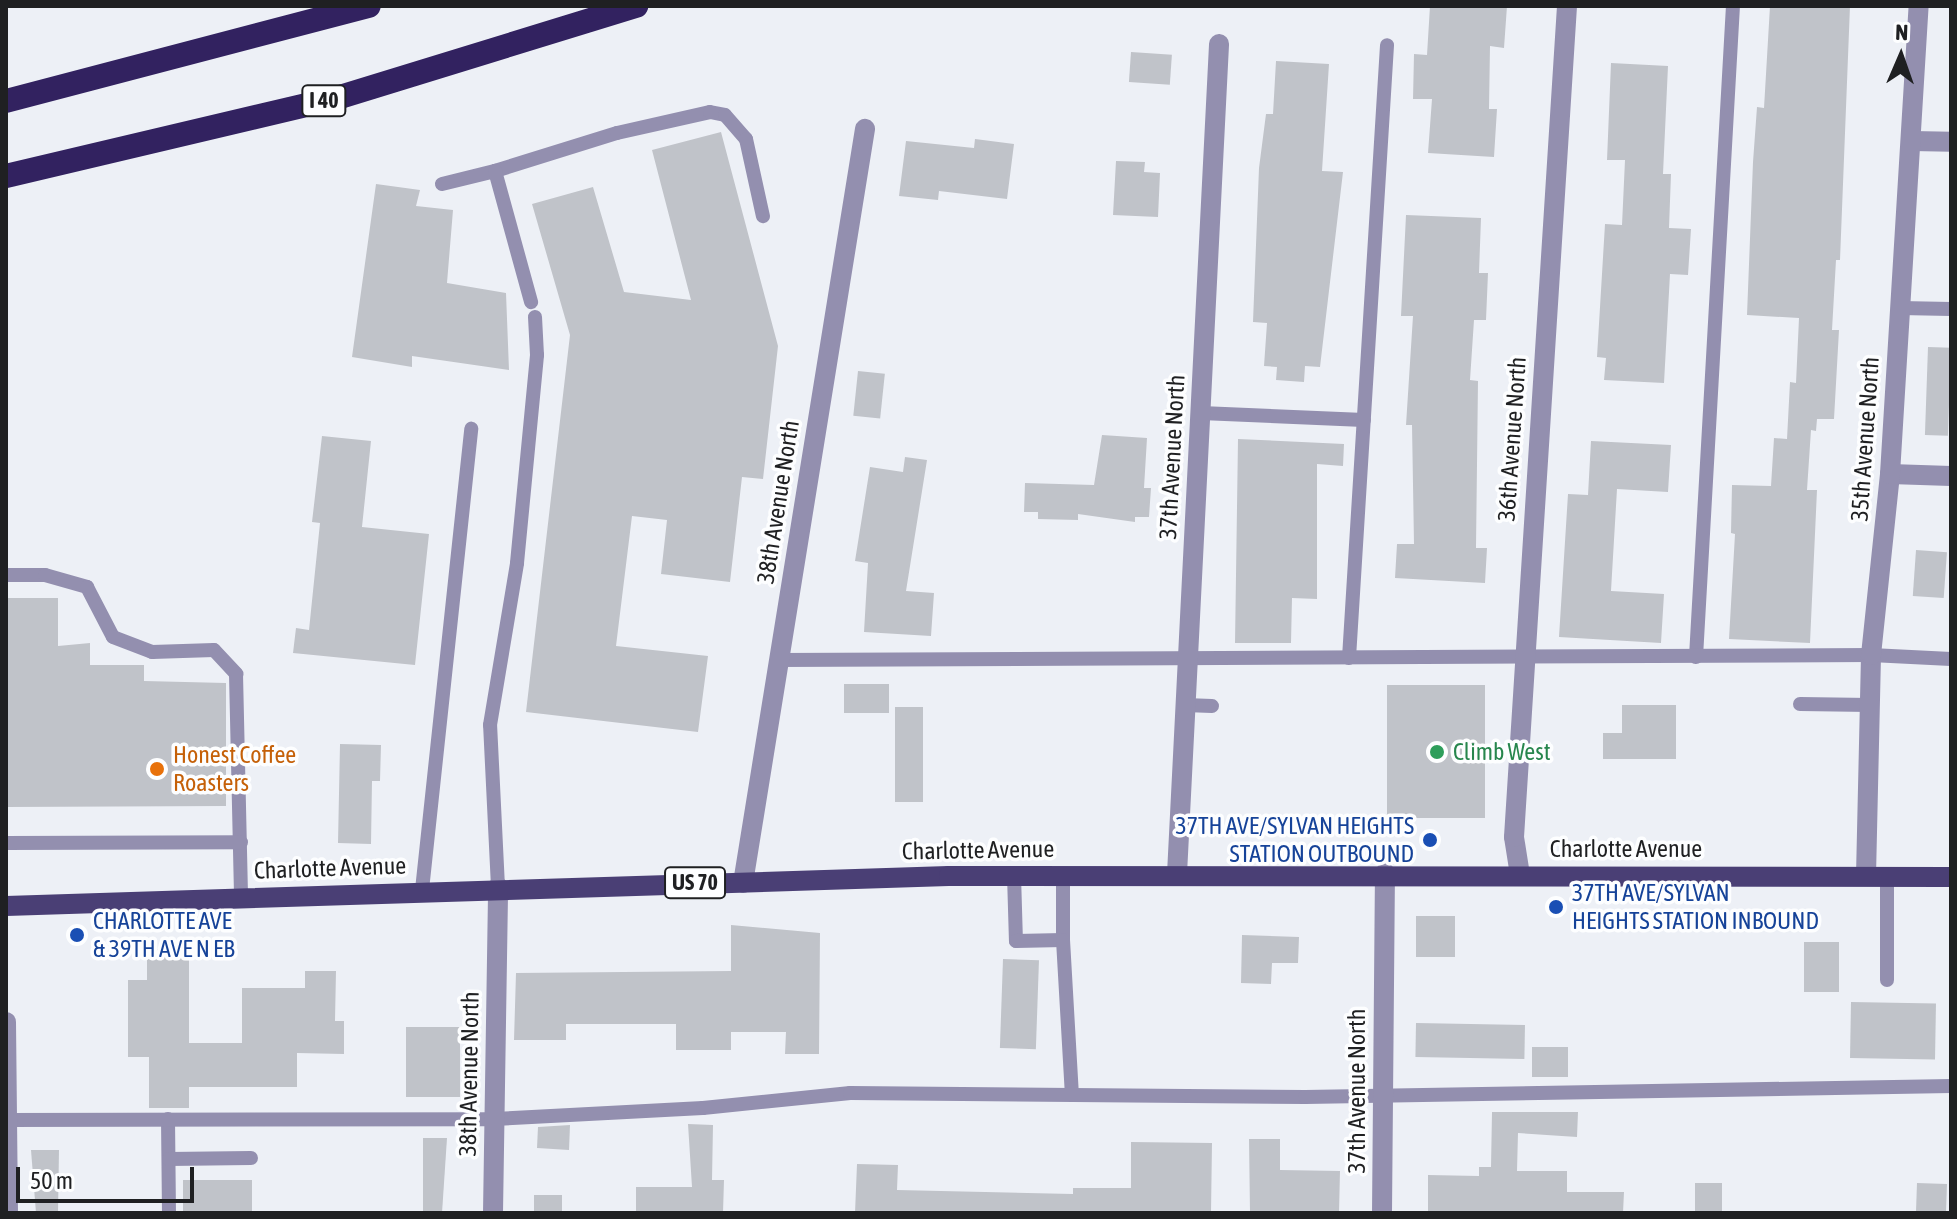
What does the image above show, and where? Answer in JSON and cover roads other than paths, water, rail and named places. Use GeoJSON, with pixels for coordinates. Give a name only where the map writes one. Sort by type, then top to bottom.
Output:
{"type":"FeatureCollection","features":[{"type":"Feature","properties":{"kind":"highway"},"geometry":{"type":"LineString","coordinates":[[6,101],[369,6]]}},
{"type":"Feature","properties":{"kind":"highway","name":"I 40"},"geometry":{"type":"LineString","coordinates":[[6,176],[340,97],[636,6]]}},
{"type":"Feature","properties":{"kind":"main road","name":"Charlotte Avenue"},"geometry":{"type":"LineString","coordinates":[[6,906],[498,887],[1014,875],[1385,873],[1951,877]]}},
{"type":"Feature","properties":{"kind":"street","name":"36th Avenue North"},"geometry":{"type":"LineString","coordinates":[[1520,875],[1514,837],[1567,6]]}},
{"type":"Feature","properties":{"kind":"street","name":"35th Avenue North"},"geometry":{"type":"LineString","coordinates":[[1866,876],[1871,655],[1890,474],[1919,6]]}},
{"type":"Feature","properties":{"kind":"street","name":"37th Avenue North"},"geometry":{"type":"LineString","coordinates":[[1177,874],[1219,44]]}},
{"type":"Feature","properties":{"kind":"street","name":"38th Avenue North"},"geometry":{"type":"LineString","coordinates":[[743,883],[865,129]]}},
{"type":"Feature","properties":{"kind":"street"},"geometry":{"type":"LineString","coordinates":[[1912,141],[1951,142]]}},
{"type":"Feature","properties":{"kind":"street"},"geometry":{"type":"LineString","coordinates":[[1890,474],[1951,476]]}},
{"type":"Feature","properties":{"kind":"street","name":"37th Avenue North"},"geometry":{"type":"LineString","coordinates":[[1382,1213],[1385,873]]}},
{"type":"Feature","properties":{"kind":"street","name":"38th Avenue North"},"geometry":{"type":"LineString","coordinates":[[493,1213],[498,887]]}},
{"type":"Feature","properties":{"kind":"street"},"geometry":{"type":"LineString","coordinates":[[6,1022],[8,1213]]}},
{"type":"Feature","properties":{"kind":"lane"},"geometry":{"type":"LineString","coordinates":[[1696,657],[1733,6]]}},
{"type":"Feature","properties":{"kind":"lane"},"geometry":{"type":"LineString","coordinates":[[1349,658],[1387,45]]}},
{"type":"Feature","properties":{"kind":"lane"},"geometry":{"type":"LineString","coordinates":[[442,184],[689,114],[725,115],[746,139],[763,216]]}},
{"type":"Feature","properties":{"kind":"lane"},"geometry":{"type":"LineString","coordinates":[[495,171],[533,310],[537,355],[517,563],[490,725],[498,887]]}},
{"type":"Feature","properties":{"kind":"lane"},"geometry":{"type":"LineString","coordinates":[[1900,308],[1951,309]]}},
{"type":"Feature","properties":{"kind":"lane"},"geometry":{"type":"LineString","coordinates":[[1201,413],[1364,420]]}},
{"type":"Feature","properties":{"kind":"lane"},"geometry":{"type":"LineString","coordinates":[[422,890],[471,429]]}},
{"type":"Feature","properties":{"kind":"lane"},"geometry":{"type":"LineString","coordinates":[[6,575],[45,575],[87,587],[113,637],[152,652],[214,650],[236,674],[241,897]]}},
{"type":"Feature","properties":{"kind":"lane"},"geometry":{"type":"LineString","coordinates":[[778,660],[1871,655],[1951,659]]}},
{"type":"Feature","properties":{"kind":"lane"},"geometry":{"type":"LineString","coordinates":[[1800,704],[1870,705]]}},
{"type":"Feature","properties":{"kind":"lane"},"geometry":{"type":"LineString","coordinates":[[1185,705],[1212,706]]}},
{"type":"Feature","properties":{"kind":"lane"},"geometry":{"type":"LineString","coordinates":[[6,843],[241,842]]}},
{"type":"Feature","properties":{"kind":"lane"},"geometry":{"type":"LineString","coordinates":[[1014,875],[1016,941],[1063,940]]}},
{"type":"Feature","properties":{"kind":"lane"},"geometry":{"type":"LineString","coordinates":[[1063,875],[1063,940],[1072,1094]]}},
{"type":"Feature","properties":{"kind":"lane"},"geometry":{"type":"LineString","coordinates":[[1887,876],[1887,980]]}},
{"type":"Feature","properties":{"kind":"lane"},"geometry":{"type":"LineString","coordinates":[[8,1120],[494,1119],[703,1108],[850,1093],[1383,1095],[1951,1086]]}},
{"type":"Feature","properties":{"kind":"lane"},"geometry":{"type":"LineString","coordinates":[[168,1119],[169,1213]]}},
{"type":"Feature","properties":{"kind":"lane"},"geometry":{"type":"LineString","coordinates":[[169,1159],[251,1158]]}},
{"type":"Feature","properties":{"kind":"place","name":"Climb West"},"geometry":{"type":"Point","coordinates":[1437,752]}},
{"type":"Feature","properties":{"kind":"place","name":"Honest Coffee Roasters"},"geometry":{"type":"Point","coordinates":[157,769]}},
{"type":"Feature","properties":{"kind":"place","name":"37TH AVE/SYLVAN HEIGHTS STATION OUTBOUND"},"geometry":{"type":"Point","coordinates":[1430,840]}},
{"type":"Feature","properties":{"kind":"place","name":"37TH AVE/SYLVAN HEIGHTS STATION INBOUND"},"geometry":{"type":"Point","coordinates":[1556,907]}},
{"type":"Feature","properties":{"kind":"place","name":"CHARLOTTE AVE & 39TH AVE N EB"},"geometry":{"type":"Point","coordinates":[77,935]}}]}
